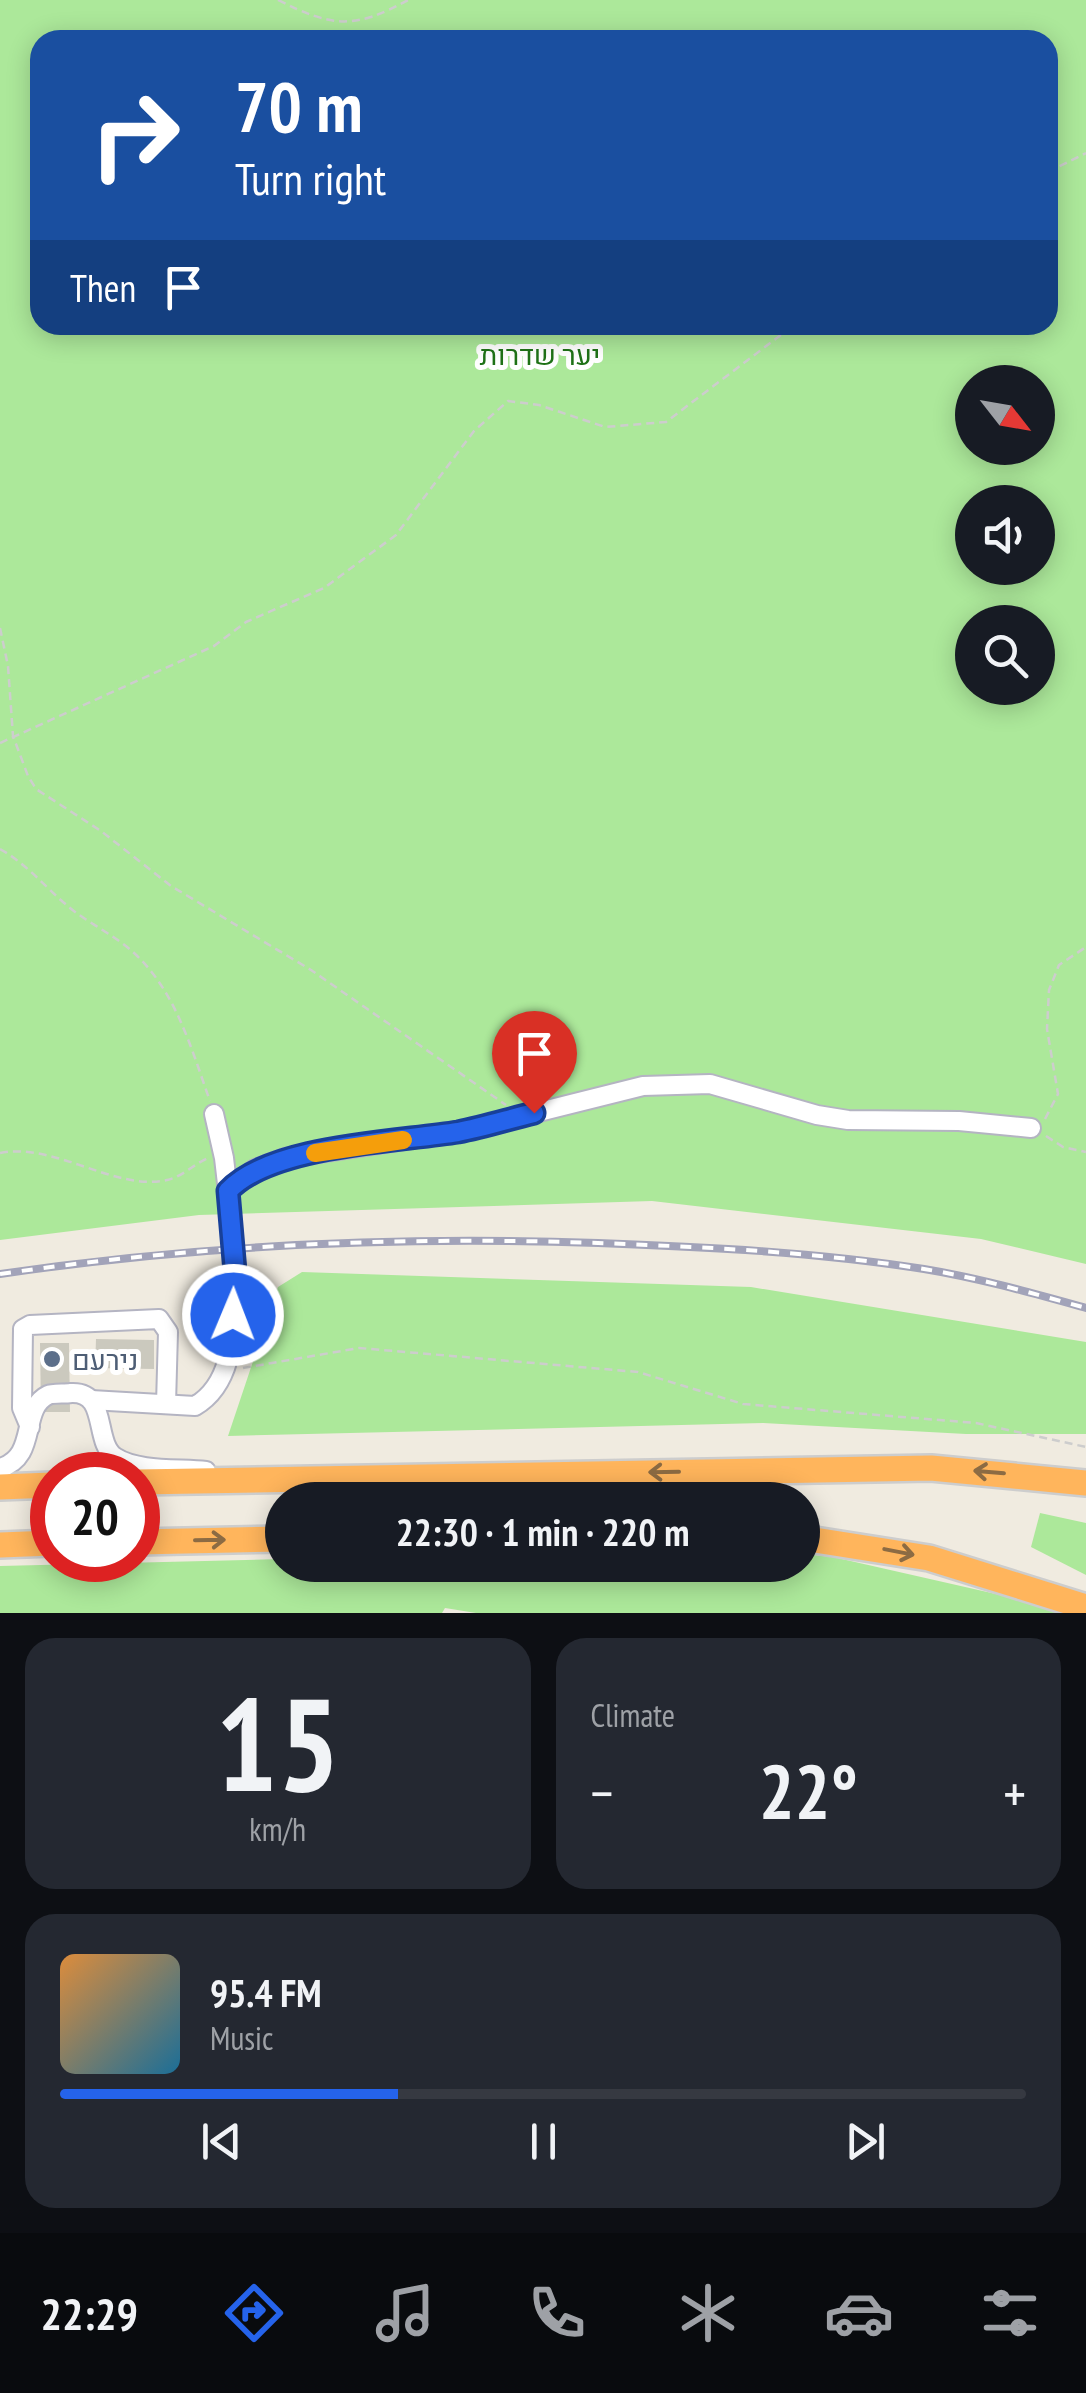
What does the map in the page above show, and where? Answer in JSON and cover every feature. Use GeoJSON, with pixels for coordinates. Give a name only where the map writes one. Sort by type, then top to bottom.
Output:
{"type":"FeatureCollection","features":[{"type":"Feature","properties":{"kind":"highway"},"geometry":{"type":"LineString","coordinates":[[160,1482],[930,1468],[1086,1483]]}},
{"type":"Feature","properties":{"kind":"highway"},"geometry":{"type":"LineString","coordinates":[[0,1486],[30,1485]]}},
{"type":"Feature","properties":{"kind":"highway"},"geometry":{"type":"LineString","coordinates":[[160,1541],[265,1538]]}},
{"type":"Feature","properties":{"kind":"highway"},"geometry":{"type":"LineString","coordinates":[[820,1541],[929,1558],[1086,1607]]}},
{"type":"Feature","properties":{"kind":"highway"},"geometry":{"type":"LineString","coordinates":[[0,1544],[30,1543]]}},
{"type":"Feature","properties":{"kind":"lane"},"geometry":{"type":"LineString","coordinates":[[228,1191],[255,1169],[286,1158],[463,1131],[643,1086],[710,1084],[848,1120],[959,1121],[1035,1130]]}},
{"type":"Feature","properties":{"kind":"lane"},"geometry":{"type":"LineString","coordinates":[[0,1468],[11,1465],[20,1456],[35,1407],[48,1395],[79,1393],[91,1400],[195,1406],[210,1397],[231,1347],[236,1283],[223,1152],[214,1114]]}},
{"type":"Feature","properties":{"kind":"lane"},"geometry":{"type":"LineString","coordinates":[[30,1427],[22,1408],[23,1329],[30,1325],[159,1319],[168,1332],[166,1404]]}},
{"type":"Feature","properties":{"kind":"lane"},"geometry":{"type":"LineString","coordinates":[[91,1400],[107,1449],[116,1458],[137,1464],[311,1480]]}},
{"type":"Feature","properties":{"kind":"path"},"geometry":{"type":"LineString","coordinates":[[278,0],[318,20],[332,22],[375,18],[408,0]]}},
{"type":"Feature","properties":{"kind":"path"},"geometry":{"type":"LineString","coordinates":[[1058,167],[1086,153]]}},
{"type":"Feature","properties":{"kind":"path"},"geometry":{"type":"LineString","coordinates":[[0,742],[214,646],[246,622],[324,588],[396,535],[474,431],[508,400],[539,405],[605,426],[666,422],[781,335]]}},
{"type":"Feature","properties":{"kind":"path"},"geometry":{"type":"LineString","coordinates":[[0,628],[8,666],[14,736],[36,789],[100,830],[170,886],[310,970],[440,1056],[510,1108],[534,1113]]}},
{"type":"Feature","properties":{"kind":"path"},"geometry":{"type":"LineString","coordinates":[[0,849],[72,909],[131,950],[152,971],[186,1032],[214,1114]]}},
{"type":"Feature","properties":{"kind":"path"},"geometry":{"type":"LineString","coordinates":[[1086,947],[1058,965],[1048,990],[1047,1030],[1058,1094],[1035,1130],[1063,1147],[1086,1152]]}},
{"type":"Feature","properties":{"kind":"path"},"geometry":{"type":"LineString","coordinates":[[0,1153],[30,1151],[138,1180],[164,1181],[223,1152]]}},
{"type":"Feature","properties":{"kind":"path"},"geometry":{"type":"LineString","coordinates":[[222,1372],[359,1348],[638,1372],[744,1404],[976,1423],[1086,1446]]}},
{"type":"Feature","properties":{"kind":"green space","name":"יער שדרות"},"geometry":{"type":"Polygon","coordinates":[[[0,0],[1086,0],[1086,1264],[981,1239],[652,1201],[199,1215],[0,1240],[0,0]]]}},
{"type":"Feature","properties":{"kind":"green space"},"geometry":{"type":"Polygon","coordinates":[[[302,1272],[751,1287],[1086,1342],[1086,1434],[966,1434],[763,1423],[228,1436],[278,1287],[302,1272]]]}},
{"type":"Feature","properties":{"kind":"green space"},"geometry":{"type":"Polygon","coordinates":[[[1040,1513],[1086,1523],[1086,1575],[1031,1547],[1040,1513]]]}},
{"type":"Feature","properties":{"kind":"green space"},"geometry":{"type":"Polygon","coordinates":[[[820,1556],[1066,1613],[476,1613],[445,1608],[442,1613],[0,1613],[0,1566],[30,1565],[30,1582],[160,1582],[160,1562],[265,1559],[265,1582],[820,1582],[820,1556]]]}},
{"type":"Feature","properties":{"kind":"building"},"geometry":{"type":"Polygon","coordinates":[[[96,1339],[154,1340],[154,1369],[95,1368],[96,1339]]]}},
{"type":"Feature","properties":{"kind":"building"},"geometry":{"type":"Polygon","coordinates":[[[40,1343],[69,1343],[70,1412],[41,1412],[40,1343]]]}},
{"type":"Feature","properties":{"kind":"railway"},"geometry":{"type":"LineString","coordinates":[[0,1274],[149,1256],[298,1245],[598,1243],[761,1251],[883,1263],[965,1277],[1086,1308]]}},
{"type":"Feature","properties":{"kind":"slow traffic"},"geometry":{"type":"LineString","coordinates":[[315,1153],[403,1140]]}},
{"type":"Feature","properties":{"kind":"place","name":"נירעם"},"geometry":{"type":"Point","coordinates":[52,1359]}},
{"type":"Feature","properties":{"kind":"route"},"geometry":{"type":"LineString","coordinates":[[233,1315],[236,1283],[228,1191],[238,1180],[286,1158],[463,1131],[534,1113]]}}]}
